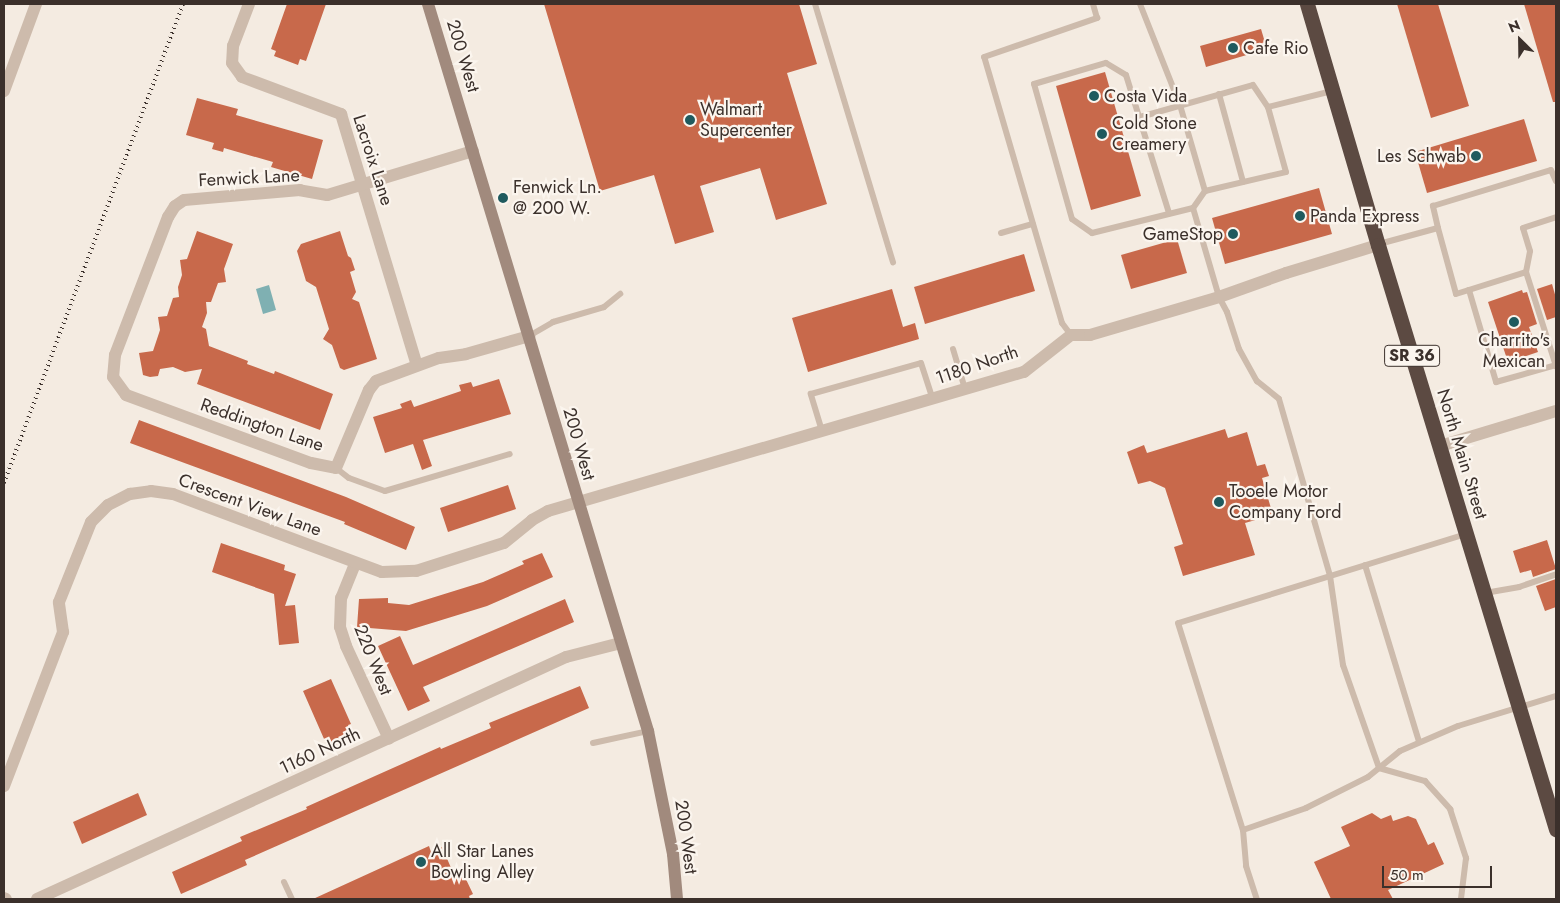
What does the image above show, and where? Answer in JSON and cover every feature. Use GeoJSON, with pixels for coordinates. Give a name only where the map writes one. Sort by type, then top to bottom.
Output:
{"type":"FeatureCollection","features":[{"type":"Feature","properties":{"kind":"highway","name":"North Main Street"},"geometry":{"type":"LineString","coordinates":[[1307,4],[1378,245],[1556,829]]}},
{"type":"Feature","properties":{"kind":"street"},"geometry":{"type":"LineString","coordinates":[[4,91],[36,4]]}},
{"type":"Feature","properties":{"kind":"street","name":"Lacroix Lane"},"geometry":{"type":"LineString","coordinates":[[249,4],[233,46],[232,62],[242,77],[341,114],[417,365]]}},
{"type":"Feature","properties":{"kind":"street","name":"200 West"},"geometry":{"type":"LineString","coordinates":[[428,4],[648,731],[673,854],[676,899]]}},
{"type":"Feature","properties":{"kind":"street","name":"Fenwick Lane"},"geometry":{"type":"LineString","coordinates":[[114,377],[115,355],[168,217],[175,206],[184,200],[300,190],[328,195],[473,151]]}},
{"type":"Feature","properties":{"kind":"street"},"geometry":{"type":"LineString","coordinates":[[1071,335],[1090,335],[1219,297],[1286,273],[1378,245]]}},
{"type":"Feature","properties":{"kind":"street","name":"1180 North"},"geometry":{"type":"LineString","coordinates":[[579,503],[1024,372],[1071,335]]}},
{"type":"Feature","properties":{"kind":"street","name":"Reddington Lane"},"geometry":{"type":"LineString","coordinates":[[114,377],[126,395],[311,463],[336,468],[369,390],[376,380],[439,358],[466,354],[529,336]]}},
{"type":"Feature","properties":{"kind":"street"},"geometry":{"type":"LineString","coordinates":[[1440,446],[1556,411]]}},
{"type":"Feature","properties":{"kind":"street","name":"Crescent View Lane"},"geometry":{"type":"LineString","coordinates":[[4,786],[63,632],[59,602],[90,522],[108,505],[118,499],[140,492],[173,494],[355,564],[382,572],[416,571],[504,544],[540,515],[579,503]]}},
{"type":"Feature","properties":{"kind":"street","name":"220 West"},"geometry":{"type":"LineString","coordinates":[[355,564],[341,598],[340,627],[346,646],[388,739]]}},
{"type":"Feature","properties":{"kind":"street","name":"1160 North"},"geometry":{"type":"LineString","coordinates":[[37,899],[566,657],[622,643]]}},
{"type":"Feature","properties":{"kind":"lane"},"geometry":{"type":"LineString","coordinates":[[816,4],[893,263]]}},
{"type":"Feature","properties":{"kind":"lane"},"geometry":{"type":"LineString","coordinates":[[1071,335],[1062,323],[984,57],[1097,18],[1094,4]]}},
{"type":"Feature","properties":{"kind":"lane"},"geometry":{"type":"LineString","coordinates":[[1140,4],[1180,105],[1205,191]]}},
{"type":"Feature","properties":{"kind":"lane"},"geometry":{"type":"LineString","coordinates":[[1140,117],[1253,85],[1268,107],[1286,172],[1205,191],[1192,208],[1169,212],[1092,233],[1072,219],[1034,84],[1106,63],[1126,75],[1169,212]]}},
{"type":"Feature","properties":{"kind":"lane"},"geometry":{"type":"LineString","coordinates":[[1268,107],[1332,91]]}},
{"type":"Feature","properties":{"kind":"lane"},"geometry":{"type":"LineString","coordinates":[[1219,94],[1243,182]]}},
{"type":"Feature","properties":{"kind":"lane"},"geometry":{"type":"LineString","coordinates":[[1526,272],[1456,294],[1433,206],[1551,170],[1556,181]]}},
{"type":"Feature","properties":{"kind":"lane"},"geometry":{"type":"LineString","coordinates":[[1192,208],[1219,297],[1227,312],[1240,349],[1257,381],[1279,399],[1330,576],[1343,665],[1379,768]]}},
{"type":"Feature","properties":{"kind":"lane"},"geometry":{"type":"LineString","coordinates":[[1468,290],[1496,382],[1556,365],[1526,272],[1530,251],[1523,228],[1556,217]]}},
{"type":"Feature","properties":{"kind":"lane"},"geometry":{"type":"LineString","coordinates":[[1001,233],[1033,224]]}},
{"type":"Feature","properties":{"kind":"lane"},"geometry":{"type":"LineString","coordinates":[[1378,245],[1438,228]]}},
{"type":"Feature","properties":{"kind":"lane"},"geometry":{"type":"LineString","coordinates":[[529,336],[552,322],[604,306],[620,294]]}},
{"type":"Feature","properties":{"kind":"lane"},"geometry":{"type":"LineString","coordinates":[[953,349],[965,389]]}},
{"type":"Feature","properties":{"kind":"lane"},"geometry":{"type":"LineString","coordinates":[[822,431],[811,394],[921,363],[932,399]]}},
{"type":"Feature","properties":{"kind":"lane"},"geometry":{"type":"LineString","coordinates":[[336,468],[349,478],[385,490],[510,454]]}},
{"type":"Feature","properties":{"kind":"lane"},"geometry":{"type":"LineString","coordinates":[[1257,899],[1246,866],[1243,830],[1178,623],[1467,534]]}},
{"type":"Feature","properties":{"kind":"lane"},"geometry":{"type":"LineString","coordinates":[[1365,565],[1419,742]]}},
{"type":"Feature","properties":{"kind":"lane"},"geometry":{"type":"LineString","coordinates":[[1485,593],[1519,587],[1556,574]]}},
{"type":"Feature","properties":{"kind":"lane"},"geometry":{"type":"LineString","coordinates":[[1243,830],[1306,808],[1368,777],[1400,751],[1419,742],[1458,726],[1556,696]]}},
{"type":"Feature","properties":{"kind":"lane"},"geometry":{"type":"LineString","coordinates":[[593,743],[648,731]]}},
{"type":"Feature","properties":{"kind":"lane"},"geometry":{"type":"LineString","coordinates":[[1379,768],[1425,781],[1450,809],[1466,858],[1461,899]]}},
{"type":"Feature","properties":{"kind":"lane"},"geometry":{"type":"LineString","coordinates":[[284,882],[292,899]]}},
{"type":"Feature","properties":{"kind":"water"},"geometry":{"type":"Polygon","coordinates":[[[269,285],[276,310],[263,314],[256,289],[269,285]]]}},
{"type":"Feature","properties":{"kind":"building"},"geometry":{"type":"Polygon","coordinates":[[[287,4],[326,4],[306,61],[300,59],[298,65],[274,56],[276,51],[271,49],[287,4]]]}},
{"type":"Feature","properties":{"kind":"building","name":"Walmart Supercenter"},"geometry":{"type":"Polygon","coordinates":[[[544,4],[799,4],[817,64],[787,73],[827,204],[776,220],[760,168],[700,186],[714,232],[675,244],[654,175],[600,191],[544,4]]]}},
{"type":"Feature","properties":{"kind":"building"},"geometry":{"type":"Polygon","coordinates":[[[1397,4],[1438,4],[1469,106],[1431,118],[1397,4]]]}},
{"type":"Feature","properties":{"kind":"building"},"geometry":{"type":"Polygon","coordinates":[[[1524,4],[1556,4],[1556,102],[1553,102],[1524,4]]]}},
{"type":"Feature","properties":{"kind":"building","name":"Cafe Rio"},"geometry":{"type":"Polygon","coordinates":[[[1261,29],[1267,49],[1206,67],[1200,46],[1261,29]]]}},
{"type":"Feature","properties":{"kind":"building"},"geometry":{"type":"Polygon","coordinates":[[[1105,72],[1141,196],[1091,210],[1056,86],[1105,72]]]}},
{"type":"Feature","properties":{"kind":"building"},"geometry":{"type":"Polygon","coordinates":[[[197,98],[238,109],[236,115],[323,140],[312,179],[271,167],[273,162],[224,148],[223,152],[212,149],[214,143],[186,135],[197,98]]]}},
{"type":"Feature","properties":{"kind":"building","name":"Les Schwab"},"geometry":{"type":"Polygon","coordinates":[[[1524,119],[1537,161],[1427,193],[1415,152],[1524,119]]]}},
{"type":"Feature","properties":{"kind":"building"},"geometry":{"type":"Polygon","coordinates":[[[1319,188],[1332,234],[1225,264],[1212,218],[1319,188]]]}},
{"type":"Feature","properties":{"kind":"building"},"geometry":{"type":"Polygon","coordinates":[[[197,231],[233,244],[224,269],[226,282],[218,283],[211,302],[206,302],[207,313],[202,327],[206,329],[209,346],[248,361],[247,364],[274,374],[275,371],[333,394],[320,430],[197,384],[202,369],[185,372],[173,367],[160,369],[158,376],[150,377],[143,375],[139,353],[153,351],[160,330],[158,317],[167,316],[173,298],[179,297],[178,287],[182,275],[180,260],[187,259],[197,231]]]}},
{"type":"Feature","properties":{"kind":"building"},"geometry":{"type":"Polygon","coordinates":[[[340,231],[348,256],[351,258],[355,270],[350,272],[356,292],[352,299],[359,302],[377,359],[344,370],[340,368],[332,345],[323,339],[329,329],[316,287],[306,281],[297,251],[301,244],[340,231]]]}},
{"type":"Feature","properties":{"kind":"building"},"geometry":{"type":"Polygon","coordinates":[[[1177,239],[1187,273],[1131,289],[1121,255],[1177,239]]]}},
{"type":"Feature","properties":{"kind":"building"},"geometry":{"type":"Polygon","coordinates":[[[1024,254],[1035,291],[925,324],[914,287],[1024,254]]]}},
{"type":"Feature","properties":{"kind":"building"},"geometry":{"type":"Polygon","coordinates":[[[1552,284],[1556,298],[1556,317],[1547,320],[1537,289],[1552,284]]]}},
{"type":"Feature","properties":{"kind":"building"},"geometry":{"type":"Polygon","coordinates":[[[892,289],[903,327],[915,323],[919,339],[808,372],[792,318],[892,289]]]}},
{"type":"Feature","properties":{"kind":"building"},"geometry":{"type":"Polygon","coordinates":[[[1522,290],[1523,293],[1527,292],[1537,324],[1529,327],[1538,352],[1508,362],[1488,302],[1522,290]]]}},
{"type":"Feature","properties":{"kind":"building"},"geometry":{"type":"Polygon","coordinates":[[[499,379],[511,414],[423,440],[432,466],[422,470],[413,444],[385,453],[373,417],[402,408],[400,404],[411,400],[414,407],[461,391],[459,385],[471,382],[473,387],[499,379]]]}},
{"type":"Feature","properties":{"kind":"building"},"geometry":{"type":"Polygon","coordinates":[[[139,420],[346,497],[415,527],[406,550],[344,524],[345,522],[130,443],[139,420]]]}},
{"type":"Feature","properties":{"kind":"building","name":"Tooele Motor Company Ford"},"geometry":{"type":"Polygon","coordinates":[[[1225,429],[1228,438],[1247,432],[1257,466],[1265,464],[1269,476],[1262,478],[1273,515],[1245,523],[1255,555],[1183,576],[1174,547],[1183,544],[1165,488],[1150,481],[1138,484],[1127,452],[1144,445],[1147,453],[1225,429]]]}},
{"type":"Feature","properties":{"kind":"building"},"geometry":{"type":"Polygon","coordinates":[[[508,485],[516,509],[448,532],[440,508],[508,485]]]}},
{"type":"Feature","properties":{"kind":"building"},"geometry":{"type":"Polygon","coordinates":[[[1547,540],[1556,569],[1533,577],[1531,570],[1520,573],[1513,551],[1547,540]]]}},
{"type":"Feature","properties":{"kind":"building"},"geometry":{"type":"Polygon","coordinates":[[[221,543],[285,565],[284,570],[296,574],[285,606],[295,605],[299,643],[279,645],[274,594],[212,572],[221,543]]]}},
{"type":"Feature","properties":{"kind":"building"},"geometry":{"type":"Polygon","coordinates":[[[542,553],[553,577],[487,606],[406,631],[357,627],[359,599],[388,598],[388,603],[409,605],[483,582],[524,564],[522,561],[542,553]]]}},
{"type":"Feature","properties":{"kind":"building"},"geometry":{"type":"Polygon","coordinates":[[[1556,579],[1556,607],[1545,611],[1536,586],[1556,579]]]}},
{"type":"Feature","properties":{"kind":"building"},"geometry":{"type":"Polygon","coordinates":[[[565,599],[574,622],[423,687],[430,701],[408,711],[378,646],[400,636],[413,665],[565,599]]]}},
{"type":"Feature","properties":{"kind":"building"},"geometry":{"type":"Polygon","coordinates":[[[331,679],[351,724],[348,725],[353,737],[328,748],[303,691],[331,679]]]}},
{"type":"Feature","properties":{"kind":"building"},"geometry":{"type":"Polygon","coordinates":[[[580,686],[589,708],[245,860],[247,865],[181,894],[172,872],[242,841],[240,837],[307,809],[306,807],[440,747],[441,749],[491,728],[489,723],[580,686]]]}},
{"type":"Feature","properties":{"kind":"building"},"geometry":{"type":"Polygon","coordinates":[[[138,793],[147,815],[82,844],[73,822],[138,793]]]}},
{"type":"Feature","properties":{"kind":"building"},"geometry":{"type":"Polygon","coordinates":[[[1372,813],[1381,819],[1391,815],[1393,821],[1408,816],[1416,819],[1428,845],[1434,842],[1444,864],[1388,890],[1393,899],[1331,899],[1314,862],[1350,846],[1341,827],[1372,813]]]}},
{"type":"Feature","properties":{"kind":"building","name":"All Star Lanes Bowling Alley"},"geometry":{"type":"Polygon","coordinates":[[[429,846],[431,852],[442,847],[455,877],[463,873],[473,894],[469,896],[470,899],[313,899],[429,846]]]}},
{"type":"Feature","properties":{"kind":"railway"},"geometry":{"type":"LineString","coordinates":[[4,483],[183,4]]}},
{"type":"Feature","properties":{"kind":"place","name":"Cafe Rio"},"geometry":{"type":"Point","coordinates":[1233,48]}},
{"type":"Feature","properties":{"kind":"place","name":"Costa Vida"},"geometry":{"type":"Point","coordinates":[1094,96]}},
{"type":"Feature","properties":{"kind":"place","name":"Walmart Supercenter"},"geometry":{"type":"Point","coordinates":[690,120]}},
{"type":"Feature","properties":{"kind":"place","name":"Cold Stone Creamery"},"geometry":{"type":"Point","coordinates":[1102,134]}},
{"type":"Feature","properties":{"kind":"place","name":"Les Schwab"},"geometry":{"type":"Point","coordinates":[1476,156]}},
{"type":"Feature","properties":{"kind":"place","name":"Fenwick Ln. @ 200 W."},"geometry":{"type":"Point","coordinates":[503,198]}},
{"type":"Feature","properties":{"kind":"place","name":"Panda Express"},"geometry":{"type":"Point","coordinates":[1300,216]}},
{"type":"Feature","properties":{"kind":"place","name":"GameStop"},"geometry":{"type":"Point","coordinates":[1233,234]}},
{"type":"Feature","properties":{"kind":"place","name":"Charrito's Mexican"},"geometry":{"type":"Point","coordinates":[1514,322]}},
{"type":"Feature","properties":{"kind":"place","name":"Tooele Motor Company Ford"},"geometry":{"type":"Point","coordinates":[1219,502]}},
{"type":"Feature","properties":{"kind":"place","name":"All Star Lanes Bowling Alley"},"geometry":{"type":"Point","coordinates":[421,862]}}]}
